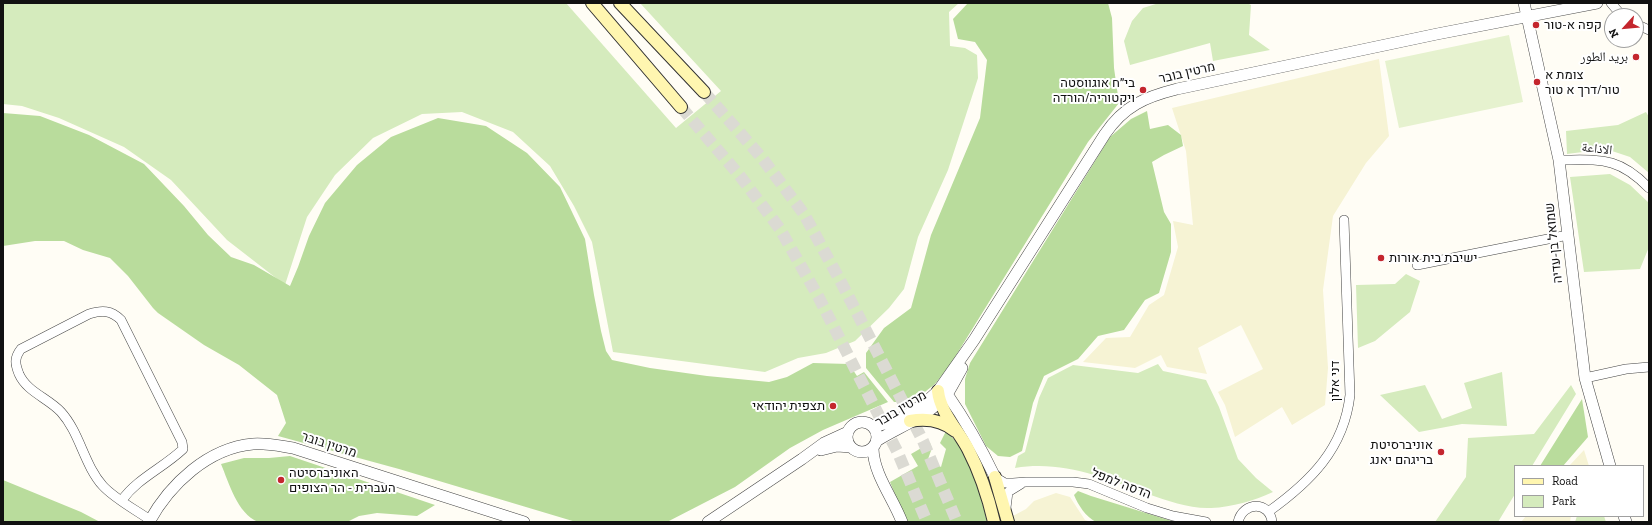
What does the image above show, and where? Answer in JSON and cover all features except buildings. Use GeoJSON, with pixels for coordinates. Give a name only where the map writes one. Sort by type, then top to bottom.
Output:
{"type":"FeatureCollection","features":[{"type":"Feature","properties":{"kind":"main road"},"geometry":{"type":"LineString","coordinates":[[592,3],[680,107]]}},
{"type":"Feature","properties":{"kind":"main road"},"geometry":{"type":"LineString","coordinates":[[620,3],[704,92]]}},
{"type":"Feature","properties":{"kind":"main road"},"geometry":{"type":"LineString","coordinates":[[941,396],[982,480],[994,522]]}},
{"type":"Feature","properties":{"kind":"main road"},"geometry":{"type":"LineString","coordinates":[[910,421],[925,419],[936,421],[948,426],[960,435]]}},
{"type":"Feature","properties":{"kind":"main road"},"geometry":{"type":"LineString","coordinates":[[995,477],[1007,518]]}},
{"type":"Feature","properties":{"kind":"street","name":"שמואל בן-עדיה"},"geometry":{"type":"LineString","coordinates":[[1524,3],[1559,160],[1584,378],[1610,465]]}},
{"type":"Feature","properties":{"kind":"street","name":"מרטין בובר"},"geometry":{"type":"LineString","coordinates":[[873,426],[886,424],[904,416],[930,398],[941,396],[974,340],[1105,134],[1119,116],[1133,105],[1156,94],[1177,88],[1437,34],[1597,3]]}},
{"type":"Feature","properties":{"kind":"street","name":"الاذاعة"},"geometry":{"type":"LineString","coordinates":[[1559,160],[1613,162],[1626,168],[1649,188]]}},
{"type":"Feature","properties":{"kind":"street","name":"דני אלון"},"geometry":{"type":"LineString","coordinates":[[1268,512],[1293,494],[1319,468],[1337,440],[1347,415],[1350,395],[1344,220]]}},
{"type":"Feature","properties":{"kind":"street"},"geometry":{"type":"LineString","coordinates":[[1417,265],[1568,235]]}},
{"type":"Feature","properties":{"kind":"street"},"geometry":{"type":"LineString","coordinates":[[122,500],[135,484],[170,461],[183,449],[182,442],[121,320],[115,314],[106,311],[98,311],[89,314],[21,349],[17,354],[15,361],[26,386],[44,397],[69,423],[96,476],[103,486],[149,521]]}},
{"type":"Feature","properties":{"kind":"street","name":"מרטין בובר"},"geometry":{"type":"LineString","coordinates":[[875,444],[931,409],[958,376],[974,340]]}},
{"type":"Feature","properties":{"kind":"street"},"geometry":{"type":"LineString","coordinates":[[1584,378],[1626,369],[1649,367]]}},
{"type":"Feature","properties":{"kind":"street"},"geometry":{"type":"LineString","coordinates":[[958,376],[957,392],[962,415],[995,477]]}},
{"type":"Feature","properties":{"kind":"street"},"geometry":{"type":"LineString","coordinates":[[941,396],[962,415]]}},
{"type":"Feature","properties":{"kind":"street"},"geometry":{"type":"LineString","coordinates":[[708,522],[824,443],[848,432],[854,424],[859,422],[864,422],[873,426],[878,435],[875,444],[875,462],[902,522]]}},
{"type":"Feature","properties":{"kind":"street"},"geometry":{"type":"LineString","coordinates":[[848,432],[848,442],[855,450],[870,462],[880,476]]}},
{"type":"Feature","properties":{"kind":"street","name":"מרטין בובר"},"geometry":{"type":"LineString","coordinates":[[149,521],[180,480],[194,469],[220,453],[234,448],[253,444],[266,444],[293,448],[524,522]]}},
{"type":"Feature","properties":{"kind":"street"},"geometry":{"type":"LineString","coordinates":[[802,458],[827,448],[837,446],[864,453],[875,444]]}},
{"type":"Feature","properties":{"kind":"street","name":"הדסה למפל"},"geometry":{"type":"LineString","coordinates":[[995,477],[1005,483],[1073,482],[1089,484],[1164,513],[1206,522]]}},
{"type":"Feature","properties":{"kind":"street","name":"הדסה למפל"},"geometry":{"type":"LineString","coordinates":[[1007,518],[1008,492],[1026,482]]}},
{"type":"Feature","properties":{"kind":"street"},"geometry":{"type":"LineString","coordinates":[[1228,522],[1238,521],[1241,513],[1249,507],[1261,507],[1268,512],[1272,522]]}},
{"type":"Feature","properties":{"kind":"shaded area"},"geometry":{"type":"Polygon","coordinates":[[[1379,59],[1389,136],[1366,163],[1333,216],[1323,290],[1328,368],[1325,405],[1292,425],[1282,407],[1235,437],[1225,405],[1218,392],[1263,369],[1241,325],[1198,348],[1207,374],[1167,367],[1161,355],[1135,368],[1083,362],[1106,338],[1130,337],[1149,305],[1164,295],[1178,247],[1173,221],[1193,225],[1186,151],[1172,108],[1379,59]]]}},
{"type":"Feature","properties":{"kind":"shaded area"},"geometry":{"type":"Polygon","coordinates":[[[1584,450],[1589,465],[1570,465],[1584,450]]]}},
{"type":"Feature","properties":{"kind":"shaded area"},"geometry":{"type":"Polygon","coordinates":[[[1056,493],[1070,497],[1085,520],[1091,522],[1012,522],[1011,517],[1026,509],[1034,501],[1056,493]]]}},
{"type":"Feature","properties":{"kind":"shaded area"},"geometry":{"type":"Polygon","coordinates":[[[1525,517],[1571,517],[1570,522],[1521,522],[1525,517]]]}},
{"type":"Feature","properties":{"kind":"green space"},"geometry":{"type":"Polygon","coordinates":[[[3,3],[566,3],[676,128],[721,91],[640,3],[959,3],[949,12],[950,46],[965,48],[977,55],[978,78],[948,170],[918,237],[904,289],[889,308],[855,341],[826,353],[798,358],[765,372],[613,352],[592,242],[574,206],[550,166],[513,132],[462,112],[422,114],[373,138],[335,175],[307,217],[285,285],[227,240],[171,180],[124,147],[59,118],[22,106],[3,104],[3,3]]]}},
{"type":"Feature","properties":{"kind":"green space"},"geometry":{"type":"Polygon","coordinates":[[[968,3],[1108,3],[1112,18],[1114,68],[1119,103],[1088,142],[950,365],[935,384],[912,402],[894,402],[866,368],[866,353],[884,328],[911,308],[931,235],[980,118],[987,60],[975,42],[958,39],[953,19],[968,3]]]}},
{"type":"Feature","properties":{"kind":"green space"},"geometry":{"type":"Polygon","coordinates":[[[1159,3],[1247,3],[1251,5],[1249,35],[1270,50],[1213,61],[1210,43],[1130,65],[1124,41],[1132,21],[1143,8],[1159,3]]]}},
{"type":"Feature","properties":{"kind":"green space"},"geometry":{"type":"Polygon","coordinates":[[[1509,35],[1523,102],[1399,128],[1385,61],[1509,35]]]}},
{"type":"Feature","properties":{"kind":"green space"},"geometry":{"type":"Polygon","coordinates":[[[1147,111],[1150,129],[1168,125],[1181,135],[1183,146],[1152,162],[1164,212],[1171,224],[1171,252],[1159,293],[1145,300],[1124,330],[1098,336],[1078,359],[1044,376],[1033,403],[1022,451],[1010,457],[998,456],[986,446],[965,404],[965,379],[970,363],[1110,137],[1131,119],[1147,111]]]}},
{"type":"Feature","properties":{"kind":"green space"},"geometry":{"type":"Polygon","coordinates":[[[1646,112],[1649,117],[1649,173],[1630,157],[1606,149],[1567,154],[1566,131],[1618,125],[1646,112]]]}},
{"type":"Feature","properties":{"kind":"green space"},"geometry":{"type":"Polygon","coordinates":[[[3,113],[40,116],[89,135],[144,164],[184,206],[208,235],[231,257],[254,265],[290,286],[309,236],[325,203],[357,165],[391,137],[438,118],[486,126],[527,153],[560,187],[585,239],[601,331],[606,351],[612,360],[650,368],[707,376],[769,382],[787,377],[813,363],[849,364],[857,376],[864,372],[888,402],[823,430],[790,448],[735,487],[667,522],[576,522],[399,469],[278,436],[286,423],[277,395],[239,365],[204,345],[158,313],[128,276],[110,258],[83,250],[64,241],[35,241],[3,246],[3,113]]]}},
{"type":"Feature","properties":{"kind":"green space"},"geometry":{"type":"Polygon","coordinates":[[[1610,174],[1630,185],[1649,203],[1649,247],[1640,269],[1584,272],[1570,177],[1610,174]]]}},
{"type":"Feature","properties":{"kind":"green space"},"geometry":{"type":"Polygon","coordinates":[[[1406,274],[1420,281],[1410,312],[1375,341],[1358,348],[1356,285],[1395,284],[1406,274]]]}},
{"type":"Feature","properties":{"kind":"green space"},"geometry":{"type":"Polygon","coordinates":[[[1158,364],[1163,371],[1206,380],[1219,407],[1238,459],[1256,478],[1273,492],[1235,505],[1203,508],[1171,502],[1099,477],[1067,468],[1033,466],[1015,468],[1018,456],[1025,452],[1039,398],[1048,378],[1073,365],[1138,373],[1158,364]]]}},
{"type":"Feature","properties":{"kind":"green space"},"geometry":{"type":"Polygon","coordinates":[[[1502,372],[1507,426],[1462,424],[1419,432],[1380,395],[1425,385],[1442,419],[1472,408],[1464,383],[1502,372]]]}},
{"type":"Feature","properties":{"kind":"green space"},"geometry":{"type":"Polygon","coordinates":[[[1571,385],[1576,394],[1533,465],[1514,465],[1514,496],[1498,522],[1435,522],[1466,477],[1468,438],[1534,434],[1571,385]]]}},
{"type":"Feature","properties":{"kind":"green space"},"geometry":{"type":"Polygon","coordinates":[[[1582,399],[1588,437],[1564,465],[1541,465],[1582,399]]]}},
{"type":"Feature","properties":{"kind":"green space"},"geometry":{"type":"Polygon","coordinates":[[[946,431],[959,445],[969,462],[980,493],[987,522],[906,522],[890,482],[918,466],[911,454],[930,443],[932,448],[928,459],[941,467],[946,449],[940,443],[946,431]]]}},
{"type":"Feature","properties":{"kind":"green space","name":"האוניברסיטה העברית - הר הצופים"},"geometry":{"type":"Polygon","coordinates":[[[290,456],[435,505],[417,516],[377,513],[359,516],[347,522],[258,522],[244,512],[239,505],[221,464],[244,458],[290,456]]]}},
{"type":"Feature","properties":{"kind":"green space"},"geometry":{"type":"Polygon","coordinates":[[[3,480],[81,512],[100,522],[3,522],[3,480]]]}},
{"type":"Feature","properties":{"kind":"green space"},"geometry":{"type":"Polygon","coordinates":[[[1078,491],[1175,522],[1096,522],[1086,514],[1078,503],[1074,495],[1078,491]]]}},
{"type":"Feature","properties":{"kind":"green space"},"geometry":{"type":"Polygon","coordinates":[[[1577,517],[1604,517],[1606,522],[1575,522],[1577,517]]]}},
{"type":"Feature","properties":{"kind":"tunnel"},"geometry":{"type":"LineString","coordinates":[[704,92],[762,158],[804,214],[923,441],[957,522]]}},
{"type":"Feature","properties":{"kind":"tunnel"},"geometry":{"type":"LineString","coordinates":[[681,107],[740,176],[780,229],[818,296],[898,453],[927,522]]}},
{"type":"Feature","properties":{"kind":"place","name":"קפה א-טור"},"geometry":{"type":"Point","coordinates":[1536,25]}},
{"type":"Feature","properties":{"kind":"place","name":"بريد الطور"},"geometry":{"type":"Point","coordinates":[1636,57]}},
{"type":"Feature","properties":{"kind":"place","name":"צומת א טור/דרך א טור"},"geometry":{"type":"Point","coordinates":[1537,82]}},
{"type":"Feature","properties":{"kind":"place","name":"בי״ח אוגווסטה ויקטוריה/הורדה"},"geometry":{"type":"Point","coordinates":[1143,90]}},
{"type":"Feature","properties":{"kind":"place","name":"ישיבת בית אורות"},"geometry":{"type":"Point","coordinates":[1381,258]}},
{"type":"Feature","properties":{"kind":"place","name":"תצפית יהודאי"},"geometry":{"type":"Point","coordinates":[833,406]}},
{"type":"Feature","properties":{"kind":"place","name":"אוניברסיטת בריגהם יאנג"},"geometry":{"type":"Point","coordinates":[1441,452]}},
{"type":"Feature","properties":{"kind":"place","name":"האוניברסיטה העברית - הר הצופים"},"geometry":{"type":"Point","coordinates":[281,480]}}]}
